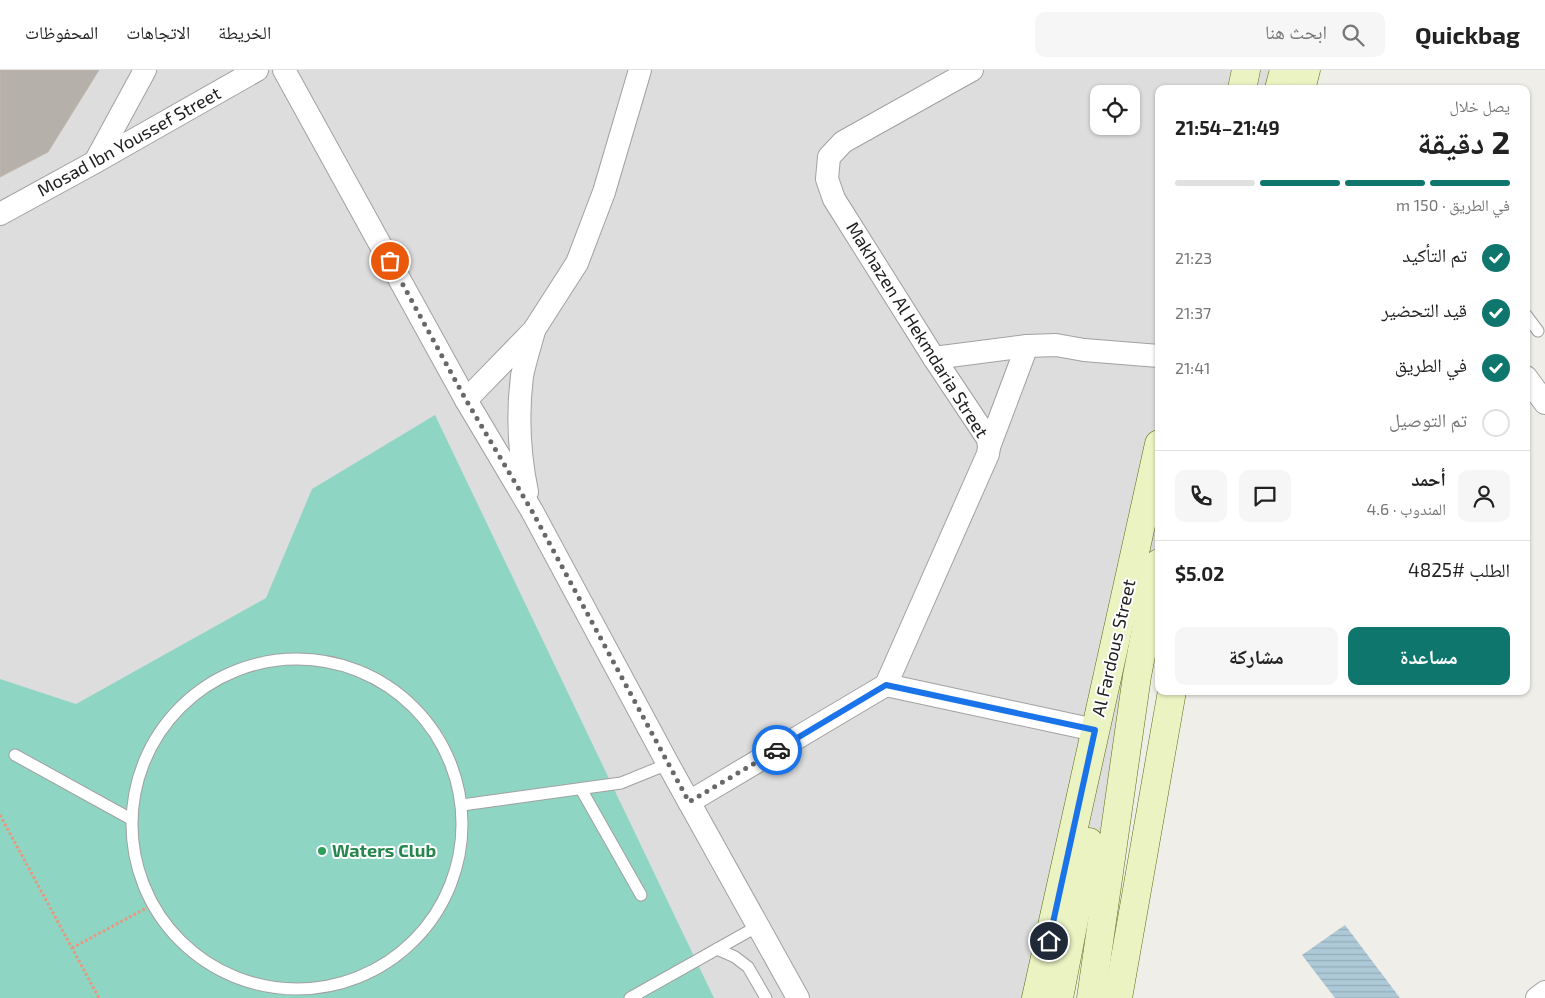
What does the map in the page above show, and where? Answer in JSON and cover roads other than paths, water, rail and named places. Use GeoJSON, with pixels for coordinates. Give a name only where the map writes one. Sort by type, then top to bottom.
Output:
{"type":"FeatureCollection","features":[{"type":"Feature","properties":{"kind":"main road"},"geometry":{"type":"LineString","coordinates":[[1243,85],[1246,70]]}},
{"type":"Feature","properties":{"kind":"main road"},"geometry":{"type":"LineString","coordinates":[[1270,85],[1274,70]]}},
{"type":"Feature","properties":{"kind":"main road"},"geometry":{"type":"LineString","coordinates":[[1287,85],[1302,77]]}},
{"type":"Feature","properties":{"kind":"main road","name":"Al Fardous Street"},"geometry":{"type":"LineString","coordinates":[[1036,998],[1155,462]]}},
{"type":"Feature","properties":{"kind":"main road"},"geometry":{"type":"LineString","coordinates":[[1059,998],[1122,682],[1155,541]]}},
{"type":"Feature","properties":{"kind":"main road"},"geometry":{"type":"LineString","coordinates":[[1091,998],[1137,676],[1155,584]]}},
{"type":"Feature","properties":{"kind":"main road"},"geometry":{"type":"LineString","coordinates":[[1118,998],[1171,695]]}},
{"type":"Feature","properties":{"kind":"street"},"geometry":{"type":"LineString","coordinates":[[95,162],[145,70]]}},
{"type":"Feature","properties":{"kind":"street","name":"Mosad Ibn Youssef Street"},"geometry":{"type":"LineString","coordinates":[[0,214],[257,70]]}},
{"type":"Feature","properties":{"kind":"street"},"geometry":{"type":"LineString","coordinates":[[284,70],[466,400],[532,511],[668,764],[798,998]]}},
{"type":"Feature","properties":{"kind":"street"},"geometry":{"type":"LineString","coordinates":[[466,400],[534,330],[577,263],[604,192],[640,70]]}},
{"type":"Feature","properties":{"kind":"street","name":"Makhazen Al Hekmdaria Street"},"geometry":{"type":"LineString","coordinates":[[886,685],[988,454],[989,447],[988,439],[934,358],[834,199],[827,179],[829,157],[843,142],[972,70]]}},
{"type":"Feature","properties":{"kind":"street"},"geometry":{"type":"LineString","coordinates":[[532,511],[522,466],[518,420],[523,375],[534,330]]}},
{"type":"Feature","properties":{"kind":"street"},"geometry":{"type":"LineString","coordinates":[[934,358],[1027,346],[1056,345],[1084,350],[1155,356]]}},
{"type":"Feature","properties":{"kind":"street"},"geometry":{"type":"LineString","coordinates":[[989,447],[1027,346]]}},
{"type":"Feature","properties":{"kind":"street"},"geometry":{"type":"LineString","coordinates":[[1530,382],[1545,403]]}},
{"type":"Feature","properties":{"kind":"street"},"geometry":{"type":"LineString","coordinates":[[689,802],[886,685],[1095,730]]}},
{"type":"Feature","properties":{"kind":"street"},"geometry":{"type":"LineString","coordinates":[[1537,998],[1545,992]]}},
{"type":"Feature","properties":{"kind":"lane"},"geometry":{"type":"LineString","coordinates":[[1530,320],[1538,331]]}},
{"type":"Feature","properties":{"kind":"lane"},"geometry":{"type":"LineString","coordinates":[[309,658],[346,666],[382,682],[412,705],[436,734],[453,768],[462,806],[462,844],[454,880],[437,914],[413,944],[383,967],[348,983],[311,990],[273,989],[237,978],[203,961],[175,936],[152,905],[140,878],[133,849],[131,819],[137,781],[151,746],[172,714],[200,689],[234,670],[271,660],[309,658]]}},
{"type":"Feature","properties":{"kind":"lane"},"geometry":{"type":"LineString","coordinates":[[15,755],[131,819]]}},
{"type":"Feature","properties":{"kind":"lane"},"geometry":{"type":"LineString","coordinates":[[462,806],[621,783],[668,764]]}},
{"type":"Feature","properties":{"kind":"lane"},"geometry":{"type":"LineString","coordinates":[[581,789],[641,894]]}},
{"type":"Feature","properties":{"kind":"lane"},"geometry":{"type":"LineString","coordinates":[[630,998],[758,926]]}},
{"type":"Feature","properties":{"kind":"lane"},"geometry":{"type":"LineString","coordinates":[[717,949],[735,957],[748,967],[766,998]]}},
{"type":"Feature","properties":{"kind":"water"},"geometry":{"type":"Polygon","coordinates":[[[1345,925],[1400,998],[1335,998],[1302,955],[1345,925]]]}},
{"type":"Feature","properties":{"kind":"place","name":"Waters Club"},"geometry":{"type":"Point","coordinates":[322,851]}}]}
